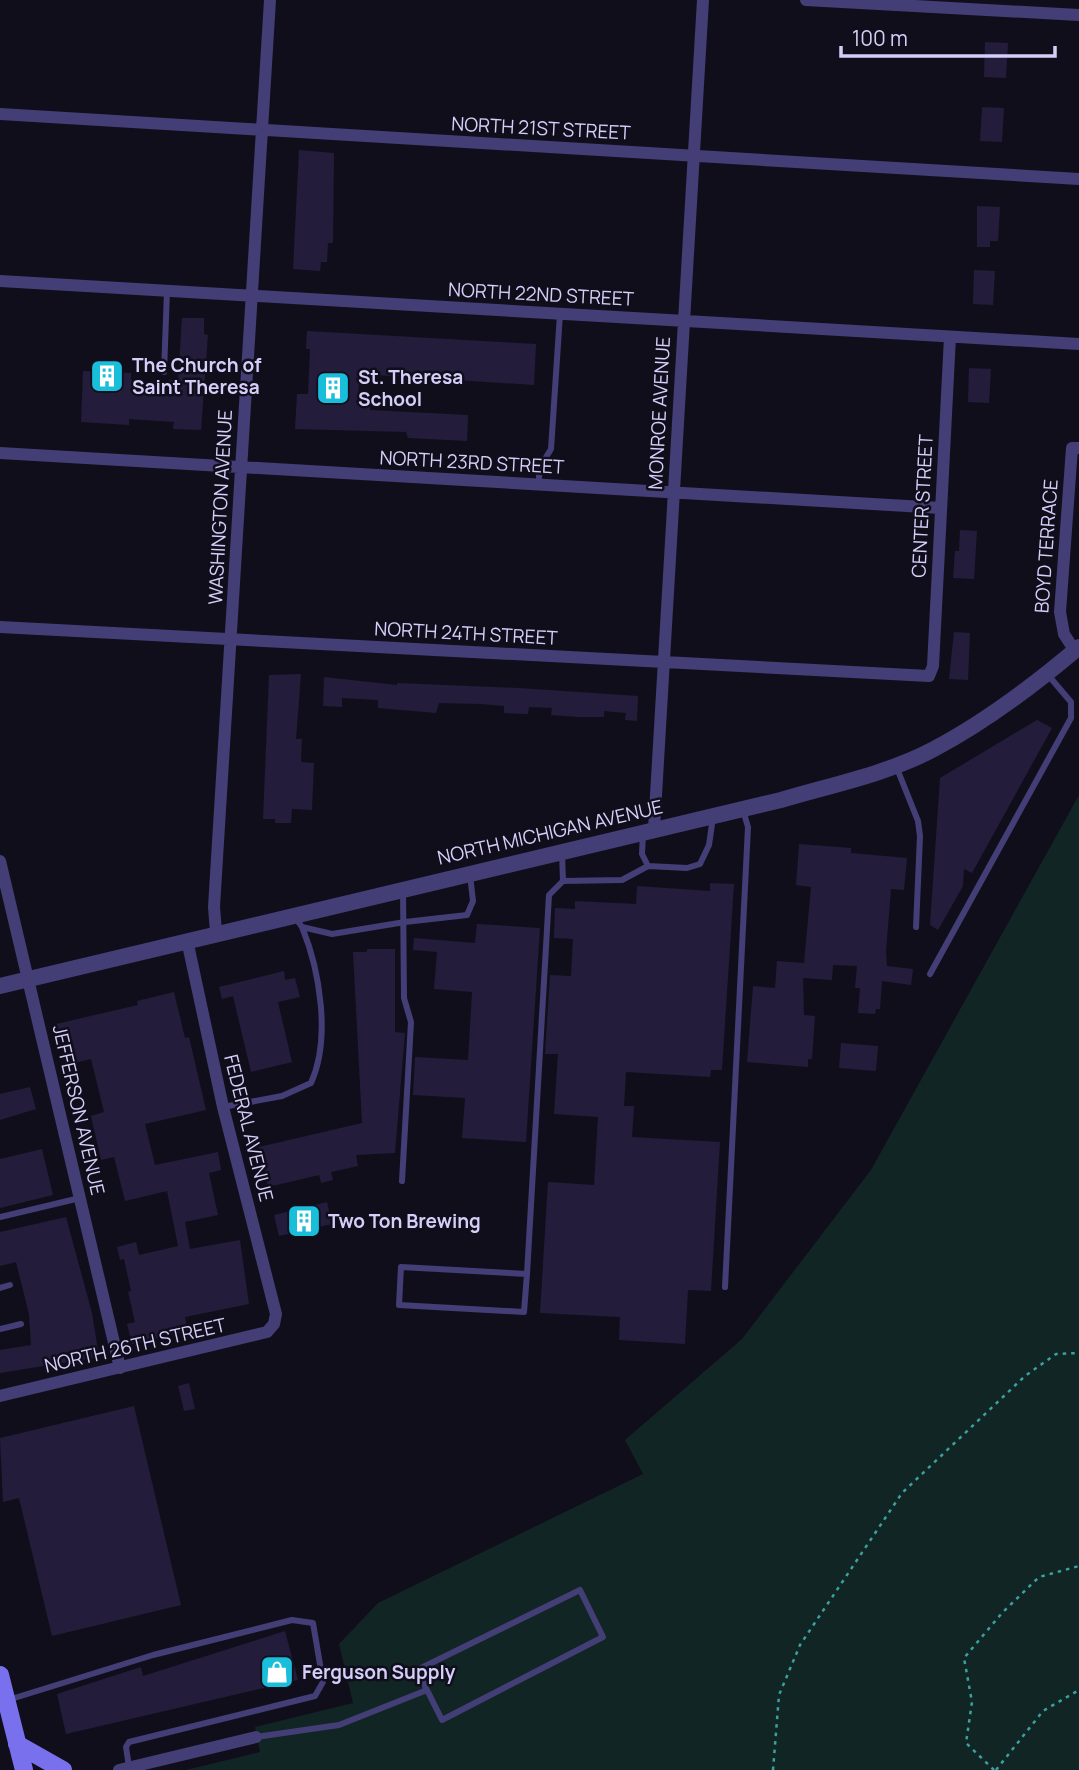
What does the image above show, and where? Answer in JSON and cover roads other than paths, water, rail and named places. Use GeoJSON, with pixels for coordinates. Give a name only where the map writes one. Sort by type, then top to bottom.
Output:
{"type":"FeatureCollection","features":[{"type":"Feature","properties":{"kind":"main road"},"geometry":{"type":"LineString","coordinates":[[0,1675],[24,1770]]}},
{"type":"Feature","properties":{"kind":"main road"},"geometry":{"type":"LineString","coordinates":[[17,1744],[63,1770]]}},
{"type":"Feature","properties":{"kind":"street","name":"WASHINGTON AVENUE"},"geometry":{"type":"LineString","coordinates":[[216,932],[214,907],[270,0]]}},
{"type":"Feature","properties":{"kind":"street","name":"MONROE AVENUE"},"geometry":{"type":"LineString","coordinates":[[649,830],[663,662],[703,0]]}},
{"type":"Feature","properties":{"kind":"street"},"geometry":{"type":"LineString","coordinates":[[806,0],[1079,15]]}},
{"type":"Feature","properties":{"kind":"street","name":"NORTH 21ST STREET"},"geometry":{"type":"LineString","coordinates":[[0,114],[1079,179]]}},
{"type":"Feature","properties":{"kind":"street","name":"NORTH 22ND STREET"},"geometry":{"type":"LineString","coordinates":[[0,281],[1079,344]]}},
{"type":"Feature","properties":{"kind":"street","name":"CENTER STREET"},"geometry":{"type":"LineString","coordinates":[[929,676],[933,666],[950,337]]}},
{"type":"Feature","properties":{"kind":"street","name":"BOYD TERRACE"},"geometry":{"type":"LineString","coordinates":[[1077,649],[1063,634],[1060,612],[1072,448],[1079,448]]}},
{"type":"Feature","properties":{"kind":"street","name":"NORTH 23RD STREET"},"geometry":{"type":"LineString","coordinates":[[0,453],[941,508]]}},
{"type":"Feature","properties":{"kind":"street","name":"NORTH 24TH STREET"},"geometry":{"type":"LineString","coordinates":[[0,627],[929,676]]}},
{"type":"Feature","properties":{"kind":"street","name":"NORTH MICHIGAN AVENUE"},"geometry":{"type":"LineString","coordinates":[[0,986],[216,932],[298,921],[403,888],[743,808],[896,764],[933,750],[1009,705],[1077,649]]}},
{"type":"Feature","properties":{"kind":"street","name":"JEFFERSON AVENUE"},"geometry":{"type":"LineString","coordinates":[[0,861],[120,1368]]}},
{"type":"Feature","properties":{"kind":"street","name":"FEDERAL AVENUE"},"geometry":{"type":"LineString","coordinates":[[187,940],[223,1107],[276,1314],[274,1324]]}},
{"type":"Feature","properties":{"kind":"street","name":"NORTH 26TH STREET"},"geometry":{"type":"LineString","coordinates":[[0,1396],[267,1332],[274,1324]]}},
{"type":"Feature","properties":{"kind":"street"},"geometry":{"type":"LineString","coordinates":[[124,1769],[163,1765],[256,1737]]}},
{"type":"Feature","properties":{"kind":"lane"},"geometry":{"type":"LineString","coordinates":[[164,372],[167,291]]}},
{"type":"Feature","properties":{"kind":"lane"},"geometry":{"type":"LineString","coordinates":[[539,485],[539,469],[551,449],[560,314]]}},
{"type":"Feature","properties":{"kind":"lane"},"geometry":{"type":"LineString","coordinates":[[930,974],[1071,718],[1071,702],[1047,673]]}},
{"type":"Feature","properties":{"kind":"lane"},"geometry":{"type":"LineString","coordinates":[[896,764],[918,821],[920,836],[916,928]]}},
{"type":"Feature","properties":{"kind":"lane"},"geometry":{"type":"LineString","coordinates":[[724,1287],[748,827],[743,808]]}},
{"type":"Feature","properties":{"kind":"lane"},"geometry":{"type":"LineString","coordinates":[[562,881],[622,880],[648,866],[687,868],[700,864],[709,845],[714,815]]}},
{"type":"Feature","properties":{"kind":"lane"},"geometry":{"type":"LineString","coordinates":[[648,866],[642,854],[649,830]]}},
{"type":"Feature","properties":{"kind":"lane"},"geometry":{"type":"LineString","coordinates":[[527,1274],[401,1267],[399,1305],[524,1312],[527,1274],[549,895],[562,881],[562,851]]}},
{"type":"Feature","properties":{"kind":"lane"},"geometry":{"type":"LineString","coordinates":[[298,921],[332,934],[467,915],[473,901],[470,873]]}},
{"type":"Feature","properties":{"kind":"lane"},"geometry":{"type":"LineString","coordinates":[[402,1181],[411,1021],[404,998],[403,888]]}},
{"type":"Feature","properties":{"kind":"lane"},"geometry":{"type":"LineString","coordinates":[[223,1107],[282,1096],[312,1083],[319,1067],[321,995],[313,953],[298,921]]}},
{"type":"Feature","properties":{"kind":"lane"},"geometry":{"type":"LineString","coordinates":[[0,1217],[80,1198]]}},
{"type":"Feature","properties":{"kind":"lane"},"geometry":{"type":"LineString","coordinates":[[0,1288],[10,1285]]}},
{"type":"Feature","properties":{"kind":"lane"},"geometry":{"type":"LineString","coordinates":[[0,1329],[21,1324]]}},
{"type":"Feature","properties":{"kind":"lane"},"geometry":{"type":"LineString","coordinates":[[580,1590],[603,1637],[442,1720],[427,1690],[417,1670],[580,1590]]}},
{"type":"Feature","properties":{"kind":"lane"},"geometry":{"type":"LineString","coordinates":[[6,1700],[153,1656],[292,1620],[313,1623],[323,1682],[315,1696],[129,1742],[124,1769]]}},
{"type":"Feature","properties":{"kind":"lane"},"geometry":{"type":"LineString","coordinates":[[256,1737],[339,1725],[427,1690]]}},
{"type":"Feature","properties":{"kind":"place","name":"The Church of Saint Theresa"},"geometry":{"type":"Point","coordinates":[107,376]}},
{"type":"Feature","properties":{"kind":"place","name":"St. Theresa School"},"geometry":{"type":"Point","coordinates":[333,388]}},
{"type":"Feature","properties":{"kind":"place","name":"Two Ton Brewing"},"geometry":{"type":"Point","coordinates":[304,1221]}},
{"type":"Feature","properties":{"kind":"place","name":"Ferguson Supply"},"geometry":{"type":"Point","coordinates":[277,1672]}}]}
